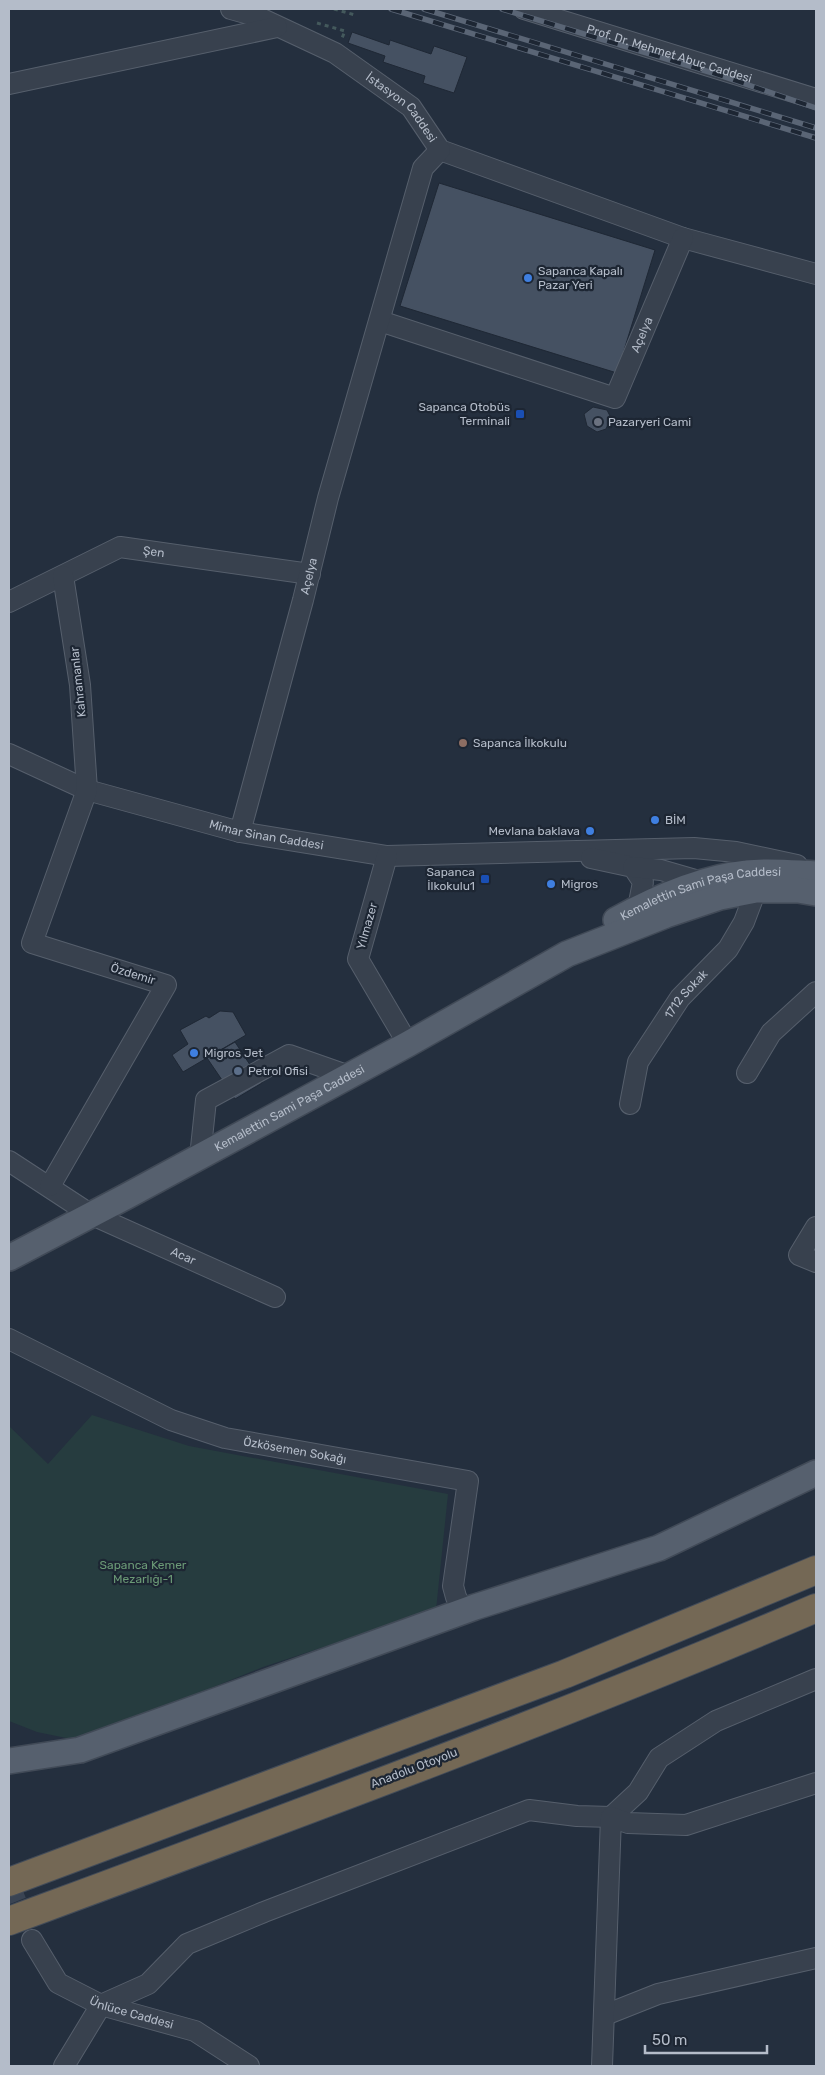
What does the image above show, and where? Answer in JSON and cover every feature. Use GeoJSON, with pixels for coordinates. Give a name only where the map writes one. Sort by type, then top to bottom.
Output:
{"type":"FeatureCollection","features":[{"type":"Feature","properties":{"kind":"highway"},"geometry":{"type":"LineString","coordinates":[[9,1882],[565,1674],[816,1570]]}},
{"type":"Feature","properties":{"kind":"highway","name":"Anadolu Otoyolu"},"geometry":{"type":"LineString","coordinates":[[9,1921],[569,1709],[816,1608]]}},
{"type":"Feature","properties":{"kind":"main road","name":"Kemalettin Sami Paşa Caddesi"},"geometry":{"type":"LineString","coordinates":[[9,1258],[90,1214],[128,1196],[408,1044],[567,954],[595,932],[650,902],[704,882],[747,873],[816,874]]}},
{"type":"Feature","properties":{"kind":"main road","name":"Kemalettin Sami Paşa Caddesi"},"geometry":{"type":"LineString","coordinates":[[567,954],[693,906],[745,892],[798,890],[816,893]]}},
{"type":"Feature","properties":{"kind":"main road"},"geometry":{"type":"LineString","coordinates":[[9,1761],[80,1750],[463,1611],[658,1548],[816,1474]]}},
{"type":"Feature","properties":{"kind":"street","name":"İstasyon Caddesi"},"geometry":{"type":"LineString","coordinates":[[231,9],[256,16],[335,53],[411,107],[440,150],[683,238],[816,274]]}},
{"type":"Feature","properties":{"kind":"street","name":"Prof. Dr. Mehmet Abuç Caddesi"},"geometry":{"type":"LineString","coordinates":[[524,9],[816,99]]}},
{"type":"Feature","properties":{"kind":"street"},"geometry":{"type":"LineString","coordinates":[[9,84],[277,27]]}},
{"type":"Feature","properties":{"kind":"street","name":"Açelya"},"geometry":{"type":"LineString","coordinates":[[240,832],[310,574],[328,498],[423,168],[440,150]]}},
{"type":"Feature","properties":{"kind":"street","name":"Açelya"},"geometry":{"type":"LineString","coordinates":[[380,321],[615,398],[683,238]]}},
{"type":"Feature","properties":{"kind":"street","name":"Şen"},"geometry":{"type":"LineString","coordinates":[[9,602],[120,547],[310,574]]}},
{"type":"Feature","properties":{"kind":"street","name":"Kahramanlar"},"geometry":{"type":"LineString","coordinates":[[63,576],[80,685],[86,790]]}},
{"type":"Feature","properties":{"kind":"street","name":"Mimar Sinan Caddesi"},"geometry":{"type":"LineString","coordinates":[[9,754],[86,790],[240,832],[387,856],[537,853]]}},
{"type":"Feature","properties":{"kind":"street","name":"Özdemir"},"geometry":{"type":"LineString","coordinates":[[50,1186],[166,985],[32,943],[86,790]]}},
{"type":"Feature","properties":{"kind":"street"},"geometry":{"type":"LineString","coordinates":[[682,848],[698,860],[704,882],[693,906]]}},
{"type":"Feature","properties":{"kind":"street"},"geometry":{"type":"LineString","coordinates":[[537,853],[682,848],[736,852],[806,867],[816,874]]}},
{"type":"Feature","properties":{"kind":"street"},"geometry":{"type":"LineString","coordinates":[[537,853],[594,859],[633,867],[661,870],[745,892]]}},
{"type":"Feature","properties":{"kind":"street","name":"Yılmazer"},"geometry":{"type":"LineString","coordinates":[[387,856],[358,959],[408,1044]]}},
{"type":"Feature","properties":{"kind":"street"},"geometry":{"type":"LineString","coordinates":[[633,867],[643,882],[638,908]]}},
{"type":"Feature","properties":{"kind":"street","name":"1712 Sokak"},"geometry":{"type":"LineString","coordinates":[[630,1104],[638,1062],[680,998],[728,949],[744,922],[745,892]]}},
{"type":"Feature","properties":{"kind":"street"},"geometry":{"type":"LineString","coordinates":[[746,1073],[771,1033],[816,992]]}},
{"type":"Feature","properties":{"kind":"street"},"geometry":{"type":"LineString","coordinates":[[200,1156],[206,1100],[289,1055],[349,1076]]}},
{"type":"Feature","properties":{"kind":"street","name":"Acar"},"geometry":{"type":"LineString","coordinates":[[9,1161],[50,1186],[90,1214],[274,1297]]}},
{"type":"Feature","properties":{"kind":"street"},"geometry":{"type":"LineString","coordinates":[[816,1226],[799,1256],[816,1262]]}},
{"type":"Feature","properties":{"kind":"street","name":"Özkösemen Sokağı"},"geometry":{"type":"LineString","coordinates":[[9,1338],[170,1420],[225,1438],[468,1481],[453,1586],[463,1611]]}},
{"type":"Feature","properties":{"kind":"street"},"geometry":{"type":"LineString","coordinates":[[602,2066],[611,1816],[638,1792],[659,1758],[716,1721],[816,1679]]}},
{"type":"Feature","properties":{"kind":"street"},"geometry":{"type":"LineString","coordinates":[[64,2066],[101,2005],[148,1984],[186,1944],[529,1810],[584,1816],[611,1816],[628,1823],[686,1825],[816,1783]]}},
{"type":"Feature","properties":{"kind":"street","name":"Ünlüce Caddesi"},"geometry":{"type":"LineString","coordinates":[[32,1940],[58,1983],[101,2005],[195,2031],[249,2066]]}},
{"type":"Feature","properties":{"kind":"street"},"geometry":{"type":"LineString","coordinates":[[605,2016],[658,1994],[816,1958]]}},
{"type":"Feature","properties":{"kind":"path"},"geometry":{"type":"LineString","coordinates":[[334,9],[355,15]]}},
{"type":"Feature","properties":{"kind":"path"},"geometry":{"type":"LineString","coordinates":[[309,20],[345,31]]}},
{"type":"Feature","properties":{"kind":"green space","name":"Sapanca Kemer Mezarlığı-1"},"geometry":{"type":"Polygon","coordinates":[[[92,1415],[189,1446],[448,1494],[436,1610],[263,1667],[81,1741],[37,1732],[9,1721],[9,1426],[48,1464],[92,1415]]]}},
{"type":"Feature","properties":{"kind":"building"},"geometry":{"type":"Polygon","coordinates":[[[352,32],[389,45],[390,40],[431,54],[434,46],[467,57],[454,93],[423,83],[425,76],[383,62],[385,56],[348,43],[352,32]]]}},
{"type":"Feature","properties":{"kind":"building","name":"Sapanca Kapalı Pazar Yeri"},"geometry":{"type":"Polygon","coordinates":[[[439,183],[655,250],[617,373],[400,306],[439,183]]]}},
{"type":"Feature","properties":{"kind":"building","name":"Pazaryeri Cami"},"geometry":{"type":"Polygon","coordinates":[[[593,407],[607,410],[611,418],[606,429],[597,432],[587,426],[584,414],[593,407]]]}},
{"type":"Feature","properties":{"kind":"building"},"geometry":{"type":"Polygon","coordinates":[[[220,1011],[233,1012],[246,1035],[183,1072],[172,1055],[188,1044],[180,1030],[206,1016],[209,1018],[220,1011]]]}},
{"type":"Feature","properties":{"kind":"building"},"geometry":{"type":"Polygon","coordinates":[[[235,1042],[262,1083],[235,1099],[207,1058],[235,1042]]]}},
{"type":"Feature","properties":{"kind":"tunnel"},"geometry":{"type":"LineString","coordinates":[[9,1883],[32,1940]]}},
{"type":"Feature","properties":{"kind":"railway"},"geometry":{"type":"LineString","coordinates":[[391,9],[816,138]]}},
{"type":"Feature","properties":{"kind":"railway"},"geometry":{"type":"LineString","coordinates":[[424,9],[816,128]]}},
{"type":"Feature","properties":{"kind":"railway"},"geometry":{"type":"LineString","coordinates":[[502,9],[716,74],[816,108]]}},
{"type":"Feature","properties":{"kind":"place","name":"Sapanca Kapalı Pazar Yeri"},"geometry":{"type":"Point","coordinates":[528,278]}},
{"type":"Feature","properties":{"kind":"place","name":"Sapanca Otobüs Terminali"},"geometry":{"type":"Point","coordinates":[520,414]}},
{"type":"Feature","properties":{"kind":"place","name":"Pazaryeri Cami"},"geometry":{"type":"Point","coordinates":[598,422]}},
{"type":"Feature","properties":{"kind":"place","name":"Sapanca İlkokulu"},"geometry":{"type":"Point","coordinates":[463,743]}},
{"type":"Feature","properties":{"kind":"place","name":"BİM"},"geometry":{"type":"Point","coordinates":[655,820]}},
{"type":"Feature","properties":{"kind":"place","name":"Mevlana baklava"},"geometry":{"type":"Point","coordinates":[590,831]}},
{"type":"Feature","properties":{"kind":"place","name":"Sapanca İlkokulu1"},"geometry":{"type":"Point","coordinates":[485,879]}},
{"type":"Feature","properties":{"kind":"place","name":"Migros"},"geometry":{"type":"Point","coordinates":[551,884]}},
{"type":"Feature","properties":{"kind":"place","name":"Migros Jet"},"geometry":{"type":"Point","coordinates":[194,1053]}},
{"type":"Feature","properties":{"kind":"place","name":"Petrol Ofisi"},"geometry":{"type":"Point","coordinates":[238,1071]}}]}
